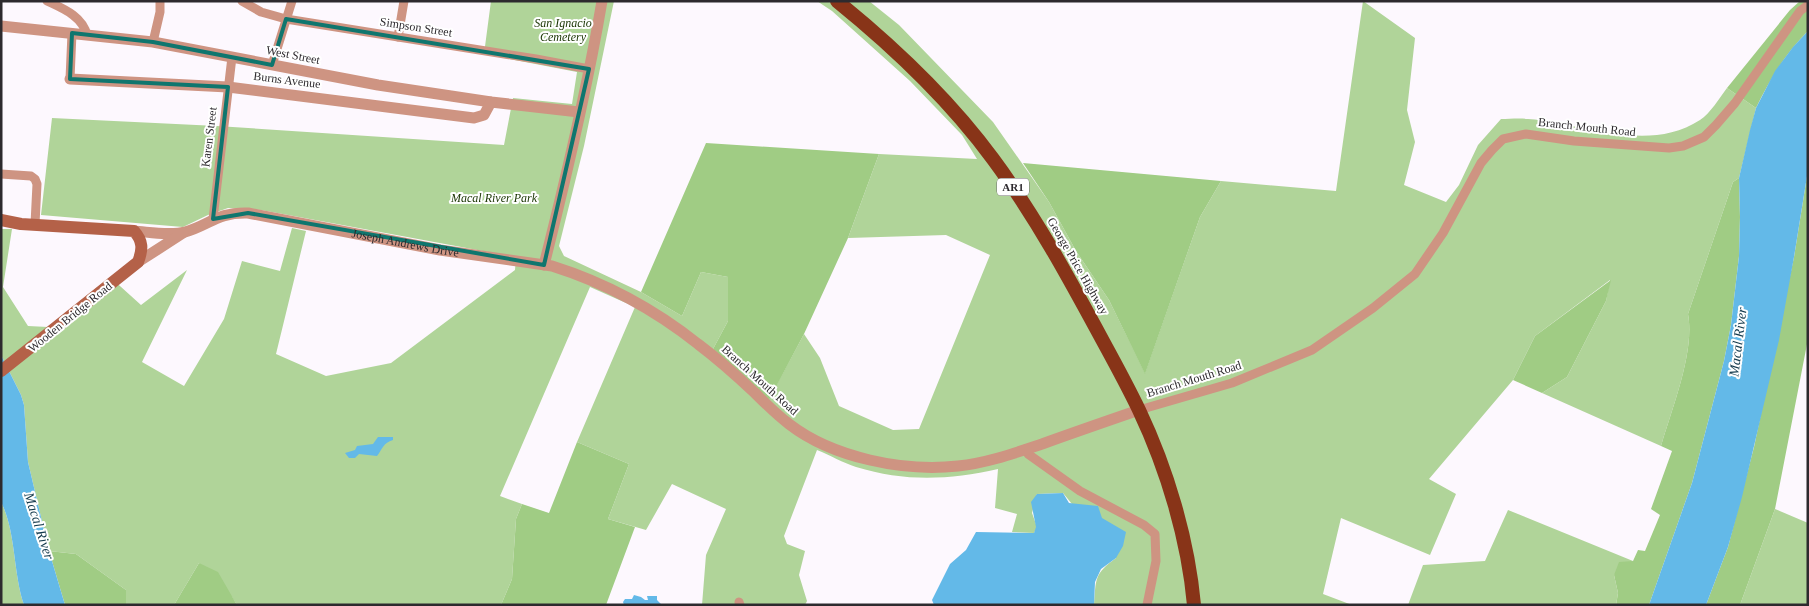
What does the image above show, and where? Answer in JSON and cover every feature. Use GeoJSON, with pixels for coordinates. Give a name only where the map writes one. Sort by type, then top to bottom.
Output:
{"type":"FeatureCollection","features":[{"type":"Feature","properties":{"kind":"highway","name":"George Price Highway"},"geometry":{"type":"LineString","coordinates":[[837,1],[876,33],[918,72],[956,113],[993,158],[1034,219],[1071,280],[1139,410],[1173,502],[1187,554],[1194,605]]}},
{"type":"Feature","properties":{"kind":"main road","name":"Joseph Andrews Drive"},"geometry":{"type":"LineString","coordinates":[[1,220],[21,224],[134,231]]}},
{"type":"Feature","properties":{"kind":"main road"},"geometry":{"type":"LineString","coordinates":[[134,231],[141,240],[142,246],[138,262]]}},
{"type":"Feature","properties":{"kind":"main road","name":"Wooden Bridge Road"},"geometry":{"type":"LineString","coordinates":[[1,371],[138,262]]}},
{"type":"Feature","properties":{"kind":"street"},"geometry":{"type":"LineString","coordinates":[[47,1],[76,16],[85,26],[87,35]]}},
{"type":"Feature","properties":{"kind":"street"},"geometry":{"type":"LineString","coordinates":[[153,42],[160,12],[160,1]]}},
{"type":"Feature","properties":{"kind":"street","name":"Simpson Street"},"geometry":{"type":"LineString","coordinates":[[242,1],[261,12],[286,19],[589,69]]}},
{"type":"Feature","properties":{"kind":"street"},"geometry":{"type":"LineString","coordinates":[[272,65],[292,1]]}},
{"type":"Feature","properties":{"kind":"street"},"geometry":{"type":"LineString","coordinates":[[398,37],[404,1]]}},
{"type":"Feature","properties":{"kind":"street"},"geometry":{"type":"LineString","coordinates":[[544,265],[589,69],[602,1]]}},
{"type":"Feature","properties":{"kind":"street","name":"Branch Mouth Road"},"geometry":{"type":"LineString","coordinates":[[544,265],[568,271],[608,287],[650,310],[698,344],[788,424],[802,433],[840,450],[882,462],[938,468],[978,463],[1025,450],[1139,410],[1232,383],[1312,350],[1373,308],[1415,274],[1443,233],[1481,163],[1504,140],[1526,134],[1574,141],[1669,148],[1683,146],[1704,137],[1735,103],[1800,11],[1808,5]]}},
{"type":"Feature","properties":{"kind":"street","name":"West Street"},"geometry":{"type":"LineString","coordinates":[[1,26],[153,42],[378,85],[491,102],[579,112]]}},
{"type":"Feature","properties":{"kind":"street"},"geometry":{"type":"LineString","coordinates":[[70,79],[72,33]]}},
{"type":"Feature","properties":{"kind":"street","name":"Karen Street"},"geometry":{"type":"LineString","coordinates":[[213,219],[232,57]]}},
{"type":"Feature","properties":{"kind":"street","name":"Burns Avenue"},"geometry":{"type":"LineString","coordinates":[[70,79],[228,87],[474,118],[484,115],[491,102]]}},
{"type":"Feature","properties":{"kind":"street"},"geometry":{"type":"LineString","coordinates":[[1,174],[31,176],[35,179],[37,184],[35,224]]}},
{"type":"Feature","properties":{"kind":"street","name":"Joseph Andrews Drive"},"geometry":{"type":"LineString","coordinates":[[134,231],[184,232],[229,213],[248,213],[440,250],[544,265]]}},
{"type":"Feature","properties":{"kind":"street"},"geometry":{"type":"LineString","coordinates":[[138,262],[184,232]]}},
{"type":"Feature","properties":{"kind":"street"},"geometry":{"type":"LineString","coordinates":[[1025,450],[1073,486],[1144,526],[1154,534],[1156,562],[1147,605]]}},
{"type":"Feature","properties":{"kind":"highlighted area"},"geometry":{"type":"Polygon","coordinates":[[[286,19],[589,69],[544,265],[248,213],[213,219],[228,87],[70,79],[72,33],[153,42],[272,65],[286,19]]]}},
{"type":"Feature","properties":{"kind":"green space"},"geometry":{"type":"Polygon","coordinates":[[[491,1],[614,1],[584,146],[559,246],[564,256],[641,292],[682,316],[701,272],[728,277],[728,321],[713,349],[769,399],[804,334],[820,358],[839,406],[893,430],[919,429],[990,255],[946,235],[848,238],[879,154],[977,159],[962,135],[910,81],[832,11],[817,1],[869,1],[899,25],[993,122],[1049,202],[1076,251],[1109,300],[1145,373],[1200,217],[1221,181],[1336,191],[1363,1],[1415,38],[1407,110],[1415,142],[1404,185],[1446,202],[1459,185],[1478,145],[1501,119],[1549,122],[1637,136],[1659,135],[1680,130],[1700,120],[1711,110],[1727,88],[1756,108],[1739,178],[1733,182],[1688,314],[1688,345],[1685,362],[1661,446],[1542,393],[1567,377],[1606,301],[1610,280],[1535,336],[1513,380],[1429,479],[1456,494],[1430,555],[1341,518],[1323,594],[1352,605],[1094,605],[1096,583],[1100,573],[1116,558],[1063,493],[1037,494],[1032,513],[1037,527],[1034,533],[1012,532],[1017,514],[995,508],[998,469],[944,477],[910,477],[874,472],[856,467],[817,450],[784,536],[787,544],[805,551],[799,575],[807,601],[805,605],[702,605],[706,555],[726,509],[672,484],[646,530],[608,519],[629,464],[577,442],[635,307],[590,287],[500,496],[522,504],[516,519],[512,579],[501,605],[237,605],[232,597],[199,563],[174,605],[126,605],[126,590],[76,554],[49,551],[28,462],[24,405],[1,355],[1,229],[12,229],[3,287],[28,326],[48,327],[110,277],[141,305],[187,270],[142,362],[184,386],[224,319],[242,261],[280,271],[292,228],[306,231],[276,354],[326,376],[391,363],[515,270],[516,257],[261,210],[228,208],[183,227],[41,215],[52,118],[217,126],[504,145],[513,98],[572,104],[577,72],[484,54],[491,1]]]}},
{"type":"Feature","properties":{"kind":"green space"},"geometry":{"type":"Polygon","coordinates":[[[1800,1],[1808,1],[1808,31],[1779,67],[1756,108],[1727,88],[1790,10],[1800,1]]]}},
{"type":"Feature","properties":{"kind":"green space"},"geometry":{"type":"Polygon","coordinates":[[[706,143],[879,154],[848,238],[804,334],[769,400],[713,349],[728,321],[728,277],[701,272],[682,316],[641,292],[706,143]]]}},
{"type":"Feature","properties":{"kind":"green space"},"geometry":{"type":"Polygon","coordinates":[[[1023,163],[1221,181],[1200,217],[1145,374],[1109,300],[1076,251],[1049,202],[1023,163]]]}},
{"type":"Feature","properties":{"kind":"green space"},"geometry":{"type":"Polygon","coordinates":[[[1808,170],[1808,339],[1775,509],[1740,605],[1706,605],[1728,547],[1754,447],[1794,257],[1808,170]]]}},
{"type":"Feature","properties":{"kind":"green space"},"geometry":{"type":"Polygon","coordinates":[[[1739,178],[1739,256],[1731,325],[1724,361],[1692,483],[1649,605],[1616,605],[1618,593],[1614,575],[1619,562],[1633,561],[1638,550],[1645,551],[1660,515],[1651,509],[1672,451],[1661,446],[1685,362],[1689,329],[1688,314],[1733,182],[1739,178]]]}},
{"type":"Feature","properties":{"kind":"green space"},"geometry":{"type":"Polygon","coordinates":[[[1611,280],[1606,301],[1567,377],[1542,393],[1513,380],[1535,336],[1611,280]]]}},
{"type":"Feature","properties":{"kind":"green space"},"geometry":{"type":"Polygon","coordinates":[[[577,442],[629,464],[608,519],[635,527],[606,605],[501,605],[512,579],[516,519],[522,504],[549,513],[577,442]]]}},
{"type":"Feature","properties":{"kind":"green space"},"geometry":{"type":"Polygon","coordinates":[[[1,502],[6,513],[12,539],[20,593],[24,605],[1,605],[1,502]]]}},
{"type":"Feature","properties":{"kind":"green space"},"geometry":{"type":"Polygon","coordinates":[[[1775,509],[1808,523],[1808,605],[1740,605],[1775,509]]]}},
{"type":"Feature","properties":{"kind":"green space"},"geometry":{"type":"Polygon","coordinates":[[[1508,510],[1633,561],[1614,575],[1618,593],[1616,605],[1408,605],[1423,565],[1485,561],[1508,510]]]}},
{"type":"Feature","properties":{"kind":"green space"},"geometry":{"type":"Polygon","coordinates":[[[49,551],[76,554],[126,590],[126,605],[65,605],[49,551]]]}},
{"type":"Feature","properties":{"kind":"green space"},"geometry":{"type":"Polygon","coordinates":[[[199,563],[218,572],[237,605],[174,605],[199,563]]]}},
{"type":"Feature","properties":{"kind":"water","name":"Macal River"},"geometry":{"type":"Polygon","coordinates":[[[1808,31],[1808,170],[1779,340],[1742,497],[1728,547],[1706,605],[1649,605],[1692,483],[1724,361],[1731,325],[1739,256],[1739,178],[1756,108],[1775,71],[1808,31]]]}},
{"type":"Feature","properties":{"kind":"water","name":"Macal River"},"geometry":{"type":"Polygon","coordinates":[[[1,355],[24,405],[28,462],[49,551],[65,605],[24,605],[20,593],[12,539],[6,513],[1,502],[1,355]]]}},
{"type":"Feature","properties":{"kind":"water"},"geometry":{"type":"Polygon","coordinates":[[[378,437],[393,437],[393,440],[385,444],[377,456],[359,454],[355,458],[349,458],[345,453],[355,450],[357,446],[373,444],[378,437]]]}},
{"type":"Feature","properties":{"kind":"water"},"geometry":{"type":"Polygon","coordinates":[[[1063,493],[1069,503],[1098,506],[1102,518],[1126,532],[1123,546],[1116,558],[1101,569],[1095,582],[1094,605],[934,605],[932,600],[950,564],[966,550],[976,532],[1034,533],[1036,527],[1031,502],[1037,494],[1063,493]]]}},
{"type":"Feature","properties":{"kind":"water"},"geometry":{"type":"Polygon","coordinates":[[[634,595],[645,600],[648,600],[647,596],[657,596],[657,600],[662,605],[624,605],[625,599],[632,599],[634,595]]]}},
{"type":"Feature","properties":{"kind":"park label","name":"San Ignacio Cemetery"},"geometry":{"type":"Point","coordinates":[563,30]}},
{"type":"Feature","properties":{"kind":"park label","name":"Macal River Park"},"geometry":{"type":"Point","coordinates":[494,198]}}]}
